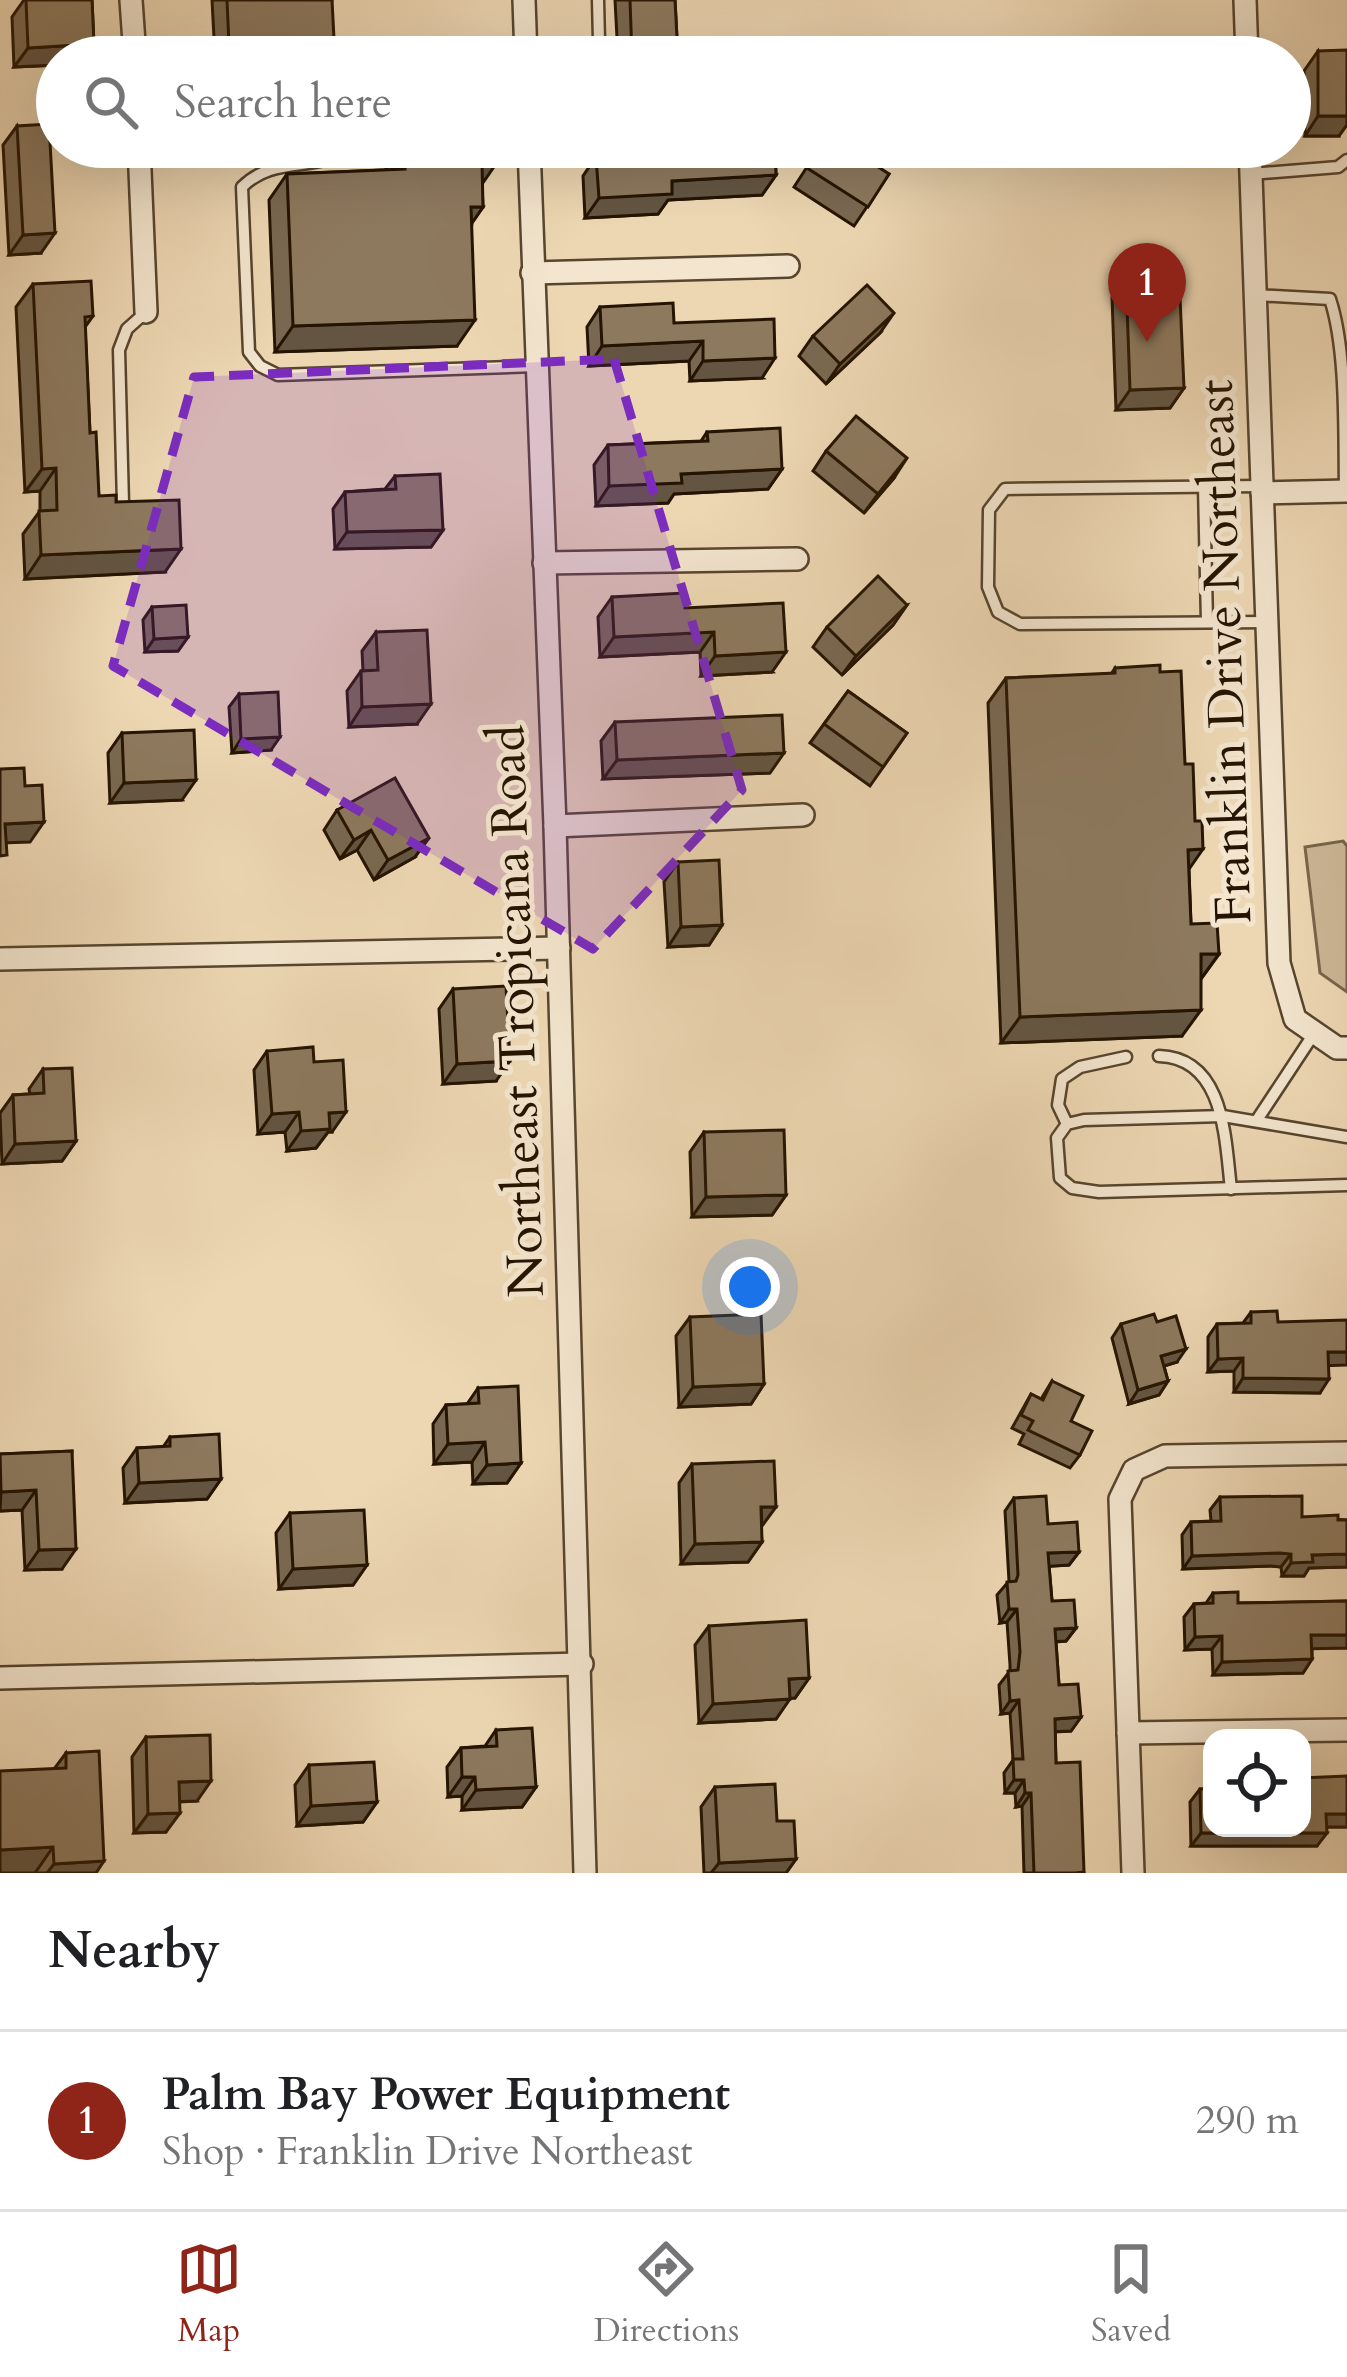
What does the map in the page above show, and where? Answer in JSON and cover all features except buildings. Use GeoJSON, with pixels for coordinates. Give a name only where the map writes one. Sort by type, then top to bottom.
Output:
{"type":"FeatureCollection","features":[{"type":"Feature","properties":{"kind":"street"},"geometry":{"type":"LineString","coordinates":[[131,0],[134,36]]}},
{"type":"Feature","properties":{"kind":"street"},"geometry":{"type":"LineString","coordinates":[[524,0],[525,36]]}},
{"type":"Feature","properties":{"kind":"street"},"geometry":{"type":"LineString","coordinates":[[1245,0],[1246,36]]}},
{"type":"Feature","properties":{"kind":"street"},"geometry":{"type":"LineString","coordinates":[[141,168],[146,312]]}},
{"type":"Feature","properties":{"kind":"street","name":"Northeast Tropicana Road"},"geometry":{"type":"LineString","coordinates":[[529,168],[556,826],[585,1873]]}},
{"type":"Feature","properties":{"kind":"street","name":"Franklin Drive Northeast"},"geometry":{"type":"LineString","coordinates":[[1251,168],[1279,963],[1295,1019],[1315,1032]]}},
{"type":"Feature","properties":{"kind":"street"},"geometry":{"type":"LineString","coordinates":[[532,274],[788,266]]}},
{"type":"Feature","properties":{"kind":"street"},"geometry":{"type":"LineString","coordinates":[[1262,489],[1346,491]]}},
{"type":"Feature","properties":{"kind":"street"},"geometry":{"type":"LineString","coordinates":[[544,563],[797,559]]}},
{"type":"Feature","properties":{"kind":"street"},"geometry":{"type":"LineString","coordinates":[[556,826],[803,814]]}},
{"type":"Feature","properties":{"kind":"street"},"geometry":{"type":"LineString","coordinates":[[0,959],[559,948]]}},
{"type":"Feature","properties":{"kind":"street"},"geometry":{"type":"LineString","coordinates":[[1315,1032],[1337,1048],[1347,1048]]}},
{"type":"Feature","properties":{"kind":"street"},"geometry":{"type":"LineString","coordinates":[[1133,1873],[1120,1499],[1134,1470],[1165,1456],[1347,1453]]}},
{"type":"Feature","properties":{"kind":"street"},"geometry":{"type":"LineString","coordinates":[[0,1678],[582,1664]]}},
{"type":"Feature","properties":{"kind":"street"},"geometry":{"type":"LineString","coordinates":[[1128,1733],[1347,1730]]}},
{"type":"Feature","properties":{"kind":"lane"},"geometry":{"type":"LineString","coordinates":[[598,0],[599,36]]}},
{"type":"Feature","properties":{"kind":"lane"},"geometry":{"type":"LineString","coordinates":[[1251,174],[1338,167],[1347,160]]}},
{"type":"Feature","properties":{"kind":"lane"},"geometry":{"type":"LineString","coordinates":[[282,168],[257,172],[242,187],[249,352],[260,366],[278,375],[536,366]]}},
{"type":"Feature","properties":{"kind":"lane"},"geometry":{"type":"LineString","coordinates":[[1255,295],[1330,299],[1338,317],[1343,372],[1346,491]]}},
{"type":"Feature","properties":{"kind":"lane"},"geometry":{"type":"LineString","coordinates":[[123,504],[119,350],[128,328],[146,312]]}},
{"type":"Feature","properties":{"kind":"lane"},"geometry":{"type":"LineString","coordinates":[[1204,487],[1207,622]]}},
{"type":"Feature","properties":{"kind":"lane"},"geometry":{"type":"LineString","coordinates":[[1262,489],[1005,489],[989,509],[988,587],[998,612],[1020,623],[1267,622]]}},
{"type":"Feature","properties":{"kind":"lane"},"geometry":{"type":"LineString","coordinates":[[1257,1120],[1315,1032]]}},
{"type":"Feature","properties":{"kind":"lane"},"geometry":{"type":"LineString","coordinates":[[1159,1056],[1188,1060],[1200,1070],[1223,1116],[1231,1190]]}},
{"type":"Feature","properties":{"kind":"lane"},"geometry":{"type":"LineString","coordinates":[[1067,1124],[1058,1105],[1062,1079],[1080,1067],[1126,1057]]}},
{"type":"Feature","properties":{"kind":"lane"},"geometry":{"type":"LineString","coordinates":[[1347,1136],[1223,1116],[1084,1120],[1067,1124],[1057,1138],[1060,1178],[1072,1188],[1099,1192],[1347,1185]]}},
{"type":"Feature","properties":{"kind":"highlighted area"},"geometry":{"type":"Polygon","coordinates":[[[614,359],[742,790],[593,949],[113,666],[194,377],[614,359]]]}},
{"type":"Feature","properties":{"kind":"shaded area"},"geometry":{"type":"Polygon","coordinates":[[[1343,841],[1347,846],[1347,992],[1320,973],[1305,847],[1343,841]]]}},
{"type":"Feature","properties":{"kind":"place","name":"Palm Bay Power Equipment"},"geometry":{"type":"Point","coordinates":[1147,342]}}]}
